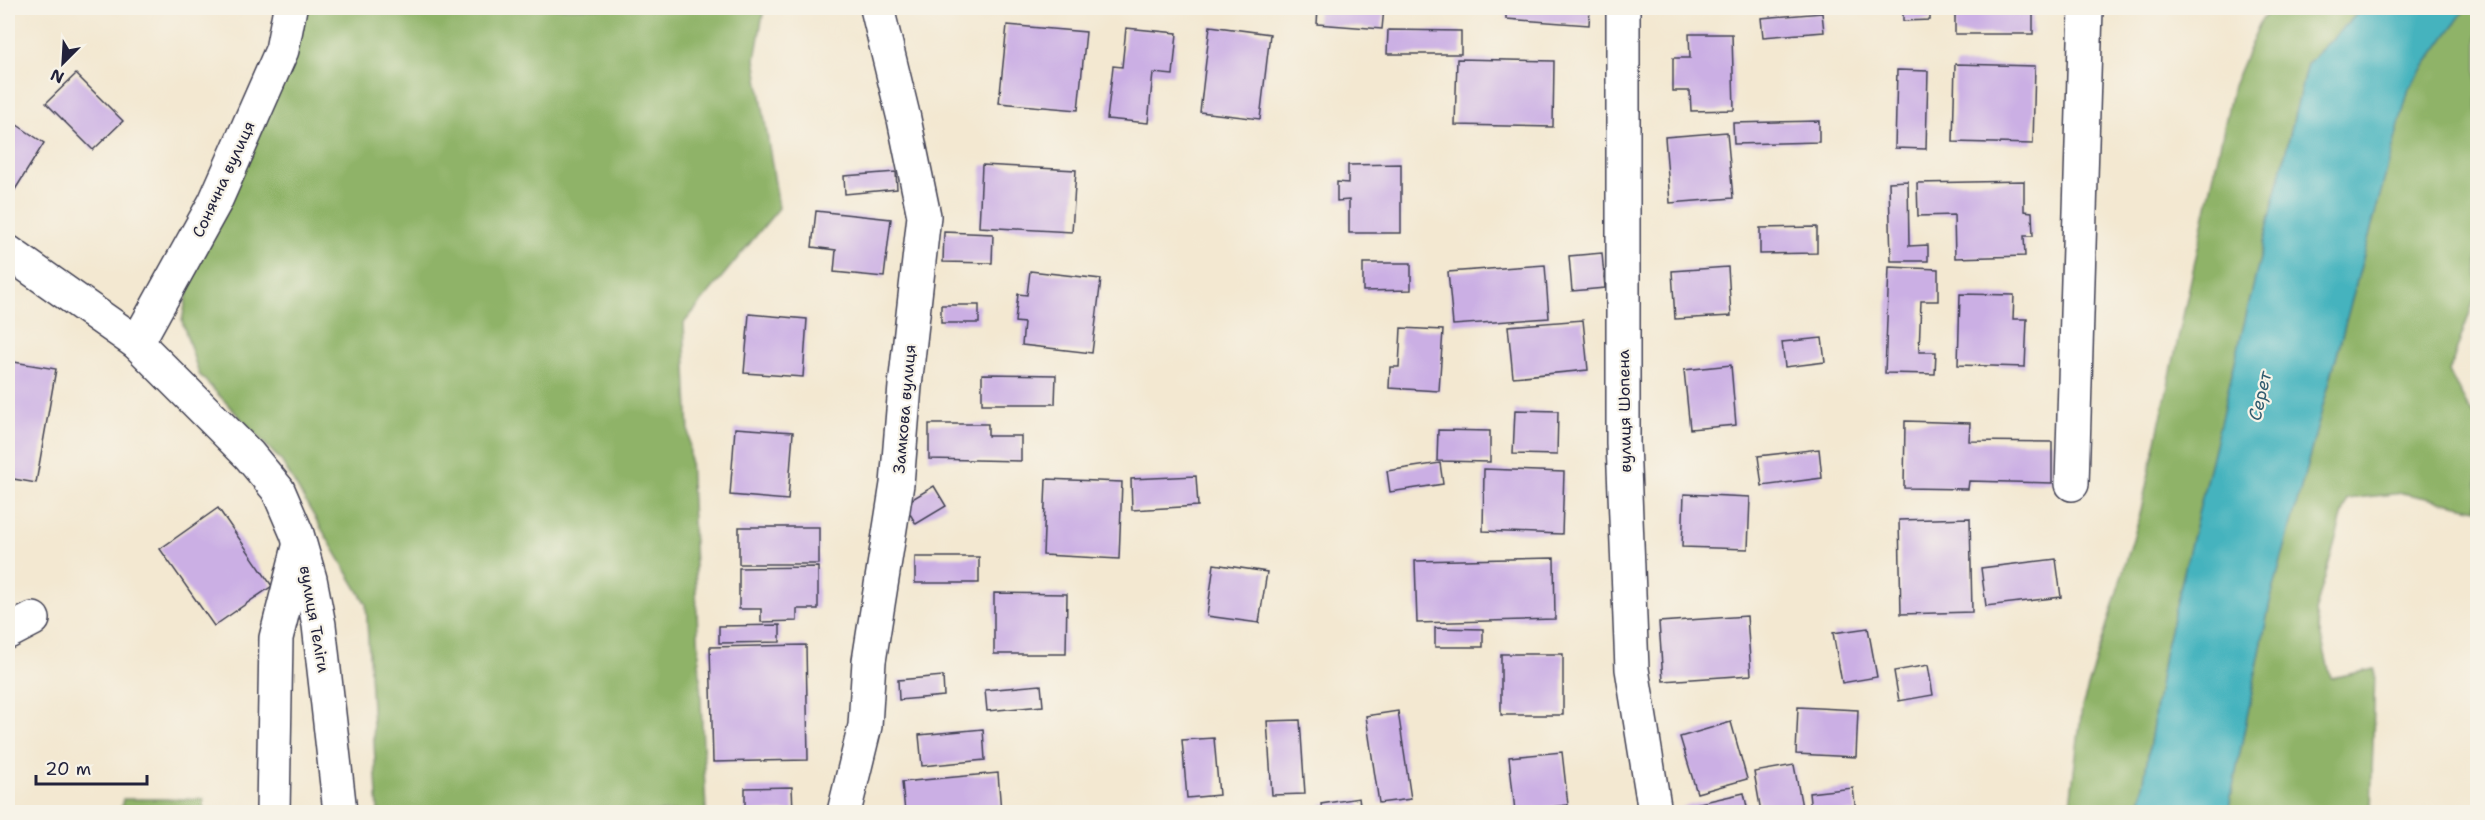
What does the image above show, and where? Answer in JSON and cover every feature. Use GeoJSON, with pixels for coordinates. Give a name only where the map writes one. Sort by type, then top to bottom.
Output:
{"type":"FeatureCollection","features":[{"type":"Feature","properties":{"kind":"street","name":"Сонячна вулиця"},"geometry":{"type":"LineString","coordinates":[[137,343],[215,202],[282,50],[290,8]]}},
{"type":"Feature","properties":{"kind":"street","name":"Замкова вулиця"},"geometry":{"type":"LineString","coordinates":[[844,813],[865,726],[869,661],[897,484],[905,386],[924,216],[904,119],[877,8]]}},
{"type":"Feature","properties":{"kind":"street","name":"вулиця Шопена"},"geometry":{"type":"LineString","coordinates":[[1623,8],[1623,443],[1630,633],[1632,669],[1655,813]]}},
{"type":"Feature","properties":{"kind":"street"},"geometry":{"type":"LineString","coordinates":[[2072,484],[2086,8]]}},
{"type":"Feature","properties":{"kind":"street"},"geometry":{"type":"LineString","coordinates":[[8,252],[137,343]]}},
{"type":"Feature","properties":{"kind":"street","name":"вулиця Теліги"},"geometry":{"type":"LineString","coordinates":[[137,343],[249,455],[278,490],[300,543],[319,625],[340,813]]}},
{"type":"Feature","properties":{"kind":"street"},"geometry":{"type":"LineString","coordinates":[[273,813],[276,638],[300,543]]}},
{"type":"Feature","properties":{"kind":"green space"},"geometry":{"type":"Polygon","coordinates":[[[306,8],[764,8],[755,59],[779,208],[684,323],[706,812],[378,812],[366,604],[282,462],[199,374],[182,321],[192,268],[306,8]]]}},
{"type":"Feature","properties":{"kind":"green space"},"geometry":{"type":"Polygon","coordinates":[[[2274,8],[2363,8],[2307,64],[2164,655],[2139,812],[2069,812],[2082,707],[2139,519],[2233,86],[2261,20],[2274,8]]]}},
{"type":"Feature","properties":{"kind":"green space"},"geometry":{"type":"Polygon","coordinates":[[[2466,8],[2477,8],[2477,292],[2449,372],[2468,407],[2477,418],[2477,509],[2403,493],[2347,499],[2315,612],[2331,678],[2375,669],[2371,812],[2228,812],[2270,602],[2409,88],[2466,8]]]}},
{"type":"Feature","properties":{"kind":"green space"},"geometry":{"type":"Polygon","coordinates":[[[123,799],[203,799],[203,812],[120,812],[123,799]]]}},
{"type":"Feature","properties":{"kind":"water","name":"Серет"},"geometry":{"type":"Polygon","coordinates":[[[2363,8],[2466,8],[2409,88],[2270,602],[2228,812],[2139,812],[2164,655],[2307,64],[2363,8]]]}},
{"type":"Feature","properties":{"kind":"building"},"geometry":{"type":"Polygon","coordinates":[[[1318,8],[1384,8],[1382,29],[1317,24],[1318,8]]]}},
{"type":"Feature","properties":{"kind":"building"},"geometry":{"type":"Polygon","coordinates":[[[1506,8],[1590,8],[1589,25],[1506,19],[1506,8]]]}},
{"type":"Feature","properties":{"kind":"building"},"geometry":{"type":"Polygon","coordinates":[[[1903,8],[1930,8],[1930,20],[1903,21],[1903,8]]]}},
{"type":"Feature","properties":{"kind":"building"},"geometry":{"type":"Polygon","coordinates":[[[1955,8],[2033,8],[2033,34],[1955,34],[1955,8]]]}},
{"type":"Feature","properties":{"kind":"building"},"geometry":{"type":"Polygon","coordinates":[[[1822,13],[1824,32],[1763,37],[1761,18],[1822,13]]]}},
{"type":"Feature","properties":{"kind":"building"},"geometry":{"type":"Polygon","coordinates":[[[1007,25],[1086,32],[1078,110],[999,103],[1007,25]]]}},
{"type":"Feature","properties":{"kind":"building"},"geometry":{"type":"Polygon","coordinates":[[[1210,26],[1270,34],[1260,119],[1200,112],[1210,26]]]}},
{"type":"Feature","properties":{"kind":"building"},"geometry":{"type":"Polygon","coordinates":[[[1126,28],[1177,33],[1173,75],[1153,73],[1148,123],[1107,119],[1113,66],[1122,67],[1126,28]]]}},
{"type":"Feature","properties":{"kind":"building"},"geometry":{"type":"Polygon","coordinates":[[[1388,30],[1461,31],[1461,54],[1387,54],[1388,30]]]}},
{"type":"Feature","properties":{"kind":"building"},"geometry":{"type":"Polygon","coordinates":[[[1689,34],[1732,34],[1734,110],[1691,111],[1690,91],[1673,91],[1673,58],[1690,58],[1689,34]]]}},
{"type":"Feature","properties":{"kind":"building"},"geometry":{"type":"Polygon","coordinates":[[[1457,59],[1554,61],[1553,127],[1455,125],[1457,59]]]}},
{"type":"Feature","properties":{"kind":"building"},"geometry":{"type":"Polygon","coordinates":[[[1955,64],[2035,66],[2033,144],[1953,142],[1955,64]]]}},
{"type":"Feature","properties":{"kind":"building"},"geometry":{"type":"Polygon","coordinates":[[[1897,70],[1928,71],[1926,149],[1895,148],[1897,70]]]}},
{"type":"Feature","properties":{"kind":"building"},"geometry":{"type":"Polygon","coordinates":[[[76,74],[123,121],[93,150],[46,103],[76,74]]]}},
{"type":"Feature","properties":{"kind":"building"},"geometry":{"type":"Polygon","coordinates":[[[8,119],[44,143],[8,201],[8,119]]]}},
{"type":"Feature","properties":{"kind":"building"},"geometry":{"type":"Polygon","coordinates":[[[1819,121],[1819,142],[1734,144],[1733,123],[1819,121]]]}},
{"type":"Feature","properties":{"kind":"building"},"geometry":{"type":"Polygon","coordinates":[[[1727,132],[1733,198],[1670,203],[1665,137],[1727,132]]]}},
{"type":"Feature","properties":{"kind":"building"},"geometry":{"type":"Polygon","coordinates":[[[1401,164],[1401,233],[1349,233],[1349,200],[1337,201],[1337,182],[1348,183],[1348,165],[1401,164]]]}},
{"type":"Feature","properties":{"kind":"building"},"geometry":{"type":"Polygon","coordinates":[[[982,165],[1076,170],[1072,232],[979,227],[982,165]]]}},
{"type":"Feature","properties":{"kind":"building"},"geometry":{"type":"Polygon","coordinates":[[[896,172],[897,189],[845,194],[844,176],[896,172]]]}},
{"type":"Feature","properties":{"kind":"building"},"geometry":{"type":"Polygon","coordinates":[[[1908,181],[1909,246],[1928,245],[1928,261],[1891,261],[1889,182],[1908,181]]]}},
{"type":"Feature","properties":{"kind":"building"},"geometry":{"type":"Polygon","coordinates":[[[2024,181],[2024,211],[2032,212],[2033,236],[2024,236],[2025,256],[1955,258],[1954,215],[1918,216],[1917,183],[2024,181]]]}},
{"type":"Feature","properties":{"kind":"building"},"geometry":{"type":"Polygon","coordinates":[[[816,211],[891,219],[884,277],[834,272],[836,250],[812,247],[816,211]]]}},
{"type":"Feature","properties":{"kind":"building"},"geometry":{"type":"Polygon","coordinates":[[[1817,227],[1817,253],[1760,254],[1760,228],[1817,227]]]}},
{"type":"Feature","properties":{"kind":"building"},"geometry":{"type":"Polygon","coordinates":[[[944,232],[993,234],[992,263],[943,262],[944,232]]]}},
{"type":"Feature","properties":{"kind":"building"},"geometry":{"type":"Polygon","coordinates":[[[1602,253],[1605,288],[1572,291],[1569,256],[1602,253]]]}},
{"type":"Feature","properties":{"kind":"building"},"geometry":{"type":"Polygon","coordinates":[[[1363,263],[1411,263],[1411,290],[1363,291],[1363,263]]]}},
{"type":"Feature","properties":{"kind":"building"},"geometry":{"type":"Polygon","coordinates":[[[1545,265],[1549,318],[1453,325],[1448,272],[1545,265]]]}},
{"type":"Feature","properties":{"kind":"building"},"geometry":{"type":"Polygon","coordinates":[[[1728,267],[1731,316],[1675,319],[1672,271],[1728,267]]]}},
{"type":"Feature","properties":{"kind":"building"},"geometry":{"type":"Polygon","coordinates":[[[1889,267],[1938,269],[1938,301],[1921,301],[1919,352],[1936,352],[1935,374],[1885,373],[1889,267]]]}},
{"type":"Feature","properties":{"kind":"building"},"geometry":{"type":"Polygon","coordinates":[[[1030,271],[1101,279],[1092,353],[1022,345],[1024,323],[1015,322],[1018,294],[1027,295],[1030,271]]]}},
{"type":"Feature","properties":{"kind":"building"},"geometry":{"type":"Polygon","coordinates":[[[1960,294],[2014,295],[2013,319],[2027,319],[2025,367],[1958,365],[1960,294]]]}},
{"type":"Feature","properties":{"kind":"building"},"geometry":{"type":"Polygon","coordinates":[[[941,305],[979,305],[979,323],[941,323],[941,305]]]}},
{"type":"Feature","properties":{"kind":"building"},"geometry":{"type":"Polygon","coordinates":[[[749,314],[807,319],[803,377],[744,373],[749,314]]]}},
{"type":"Feature","properties":{"kind":"building"},"geometry":{"type":"Polygon","coordinates":[[[1583,320],[1588,370],[1513,377],[1508,326],[1583,320]]]}},
{"type":"Feature","properties":{"kind":"building"},"geometry":{"type":"Polygon","coordinates":[[[1401,328],[1443,330],[1439,391],[1389,388],[1390,367],[1399,367],[1401,328]]]}},
{"type":"Feature","properties":{"kind":"building"},"geometry":{"type":"Polygon","coordinates":[[[1822,338],[1825,362],[1785,367],[1782,342],[1822,338]]]}},
{"type":"Feature","properties":{"kind":"building"},"geometry":{"type":"Polygon","coordinates":[[[8,361],[56,369],[36,483],[8,478],[8,361]]]}},
{"type":"Feature","properties":{"kind":"building"},"geometry":{"type":"Polygon","coordinates":[[[1731,365],[1736,425],[1690,429],[1684,370],[1731,365]]]}},
{"type":"Feature","properties":{"kind":"building"},"geometry":{"type":"Polygon","coordinates":[[[982,374],[1056,375],[1055,404],[982,404],[982,374]]]}},
{"type":"Feature","properties":{"kind":"building"},"geometry":{"type":"Polygon","coordinates":[[[1515,410],[1558,411],[1557,455],[1513,454],[1515,410]]]}},
{"type":"Feature","properties":{"kind":"building"},"geometry":{"type":"Polygon","coordinates":[[[1905,421],[1970,423],[1969,441],[2052,442],[2052,483],[1969,481],[1968,489],[1904,488],[1905,421]]]}},
{"type":"Feature","properties":{"kind":"building"},"geometry":{"type":"Polygon","coordinates":[[[929,424],[988,424],[988,436],[1021,436],[1021,461],[929,459],[929,424]]]}},
{"type":"Feature","properties":{"kind":"building"},"geometry":{"type":"Polygon","coordinates":[[[735,428],[793,432],[788,500],[730,495],[735,428]]]}},
{"type":"Feature","properties":{"kind":"building"},"geometry":{"type":"Polygon","coordinates":[[[1438,430],[1490,431],[1490,462],[1437,461],[1438,430]]]}},
{"type":"Feature","properties":{"kind":"building"},"geometry":{"type":"Polygon","coordinates":[[[1819,449],[1822,478],[1762,486],[1758,456],[1819,449]]]}},
{"type":"Feature","properties":{"kind":"building"},"geometry":{"type":"Polygon","coordinates":[[[1440,463],[1443,484],[1390,492],[1387,471],[1440,463]]]}},
{"type":"Feature","properties":{"kind":"building"},"geometry":{"type":"Polygon","coordinates":[[[1484,469],[1564,472],[1562,534],[1483,531],[1484,469]]]}},
{"type":"Feature","properties":{"kind":"building"},"geometry":{"type":"Polygon","coordinates":[[[1196,476],[1198,506],[1132,510],[1131,479],[1196,476]]]}},
{"type":"Feature","properties":{"kind":"building"},"geometry":{"type":"Polygon","coordinates":[[[1046,479],[1122,482],[1119,559],[1043,555],[1046,479]]]}},
{"type":"Feature","properties":{"kind":"building"},"geometry":{"type":"Polygon","coordinates":[[[934,486],[946,506],[916,524],[904,504],[934,486]]]}},
{"type":"Feature","properties":{"kind":"building"},"geometry":{"type":"Polygon","coordinates":[[[1684,494],[1750,497],[1748,549],[1682,547],[1684,494]]]}},
{"type":"Feature","properties":{"kind":"building"},"geometry":{"type":"Polygon","coordinates":[[[218,508],[272,586],[214,626],[160,549],[218,508]]]}},
{"type":"Feature","properties":{"kind":"building"},"geometry":{"type":"Polygon","coordinates":[[[1970,518],[1972,612],[1901,614],[1899,520],[1970,518]]]}},
{"type":"Feature","properties":{"kind":"building"},"geometry":{"type":"Polygon","coordinates":[[[739,527],[819,527],[819,564],[739,564],[739,527]]]}},
{"type":"Feature","properties":{"kind":"building"},"geometry":{"type":"Polygon","coordinates":[[[915,557],[979,557],[979,583],[915,583],[915,557]]]}},
{"type":"Feature","properties":{"kind":"building"},"geometry":{"type":"Polygon","coordinates":[[[1554,558],[1555,619],[1417,623],[1415,561],[1554,558]]]}},
{"type":"Feature","properties":{"kind":"building"},"geometry":{"type":"Polygon","coordinates":[[[2056,559],[2061,597],[1986,606],[1981,568],[2056,559]]]}},
{"type":"Feature","properties":{"kind":"building"},"geometry":{"type":"Polygon","coordinates":[[[1214,564],[1267,572],[1259,623],[1207,616],[1214,564]]]}},
{"type":"Feature","properties":{"kind":"building"},"geometry":{"type":"Polygon","coordinates":[[[818,567],[818,609],[797,609],[797,621],[761,622],[761,609],[739,609],[739,568],[818,567]]]}},
{"type":"Feature","properties":{"kind":"building"},"geometry":{"type":"Polygon","coordinates":[[[994,593],[1067,594],[1066,654],[994,654],[994,593]]]}},
{"type":"Feature","properties":{"kind":"building"},"geometry":{"type":"Polygon","coordinates":[[[1747,616],[1751,675],[1663,681],[1659,622],[1747,616]]]}},
{"type":"Feature","properties":{"kind":"building"},"geometry":{"type":"Polygon","coordinates":[[[780,625],[780,642],[719,643],[719,626],[780,625]]]}},
{"type":"Feature","properties":{"kind":"building"},"geometry":{"type":"Polygon","coordinates":[[[1435,628],[1483,629],[1483,647],[1435,647],[1435,628]]]}},
{"type":"Feature","properties":{"kind":"building"},"geometry":{"type":"Polygon","coordinates":[[[1868,628],[1877,677],[1842,683],[1833,633],[1868,628]]]}},
{"type":"Feature","properties":{"kind":"building"},"geometry":{"type":"Polygon","coordinates":[[[806,645],[808,760],[713,762],[710,647],[806,645]]]}},
{"type":"Feature","properties":{"kind":"building"},"geometry":{"type":"Polygon","coordinates":[[[1501,654],[1563,654],[1563,715],[1501,715],[1501,654]]]}},
{"type":"Feature","properties":{"kind":"building"},"geometry":{"type":"Polygon","coordinates":[[[1928,665],[1933,695],[1899,701],[1894,671],[1928,665]]]}},
{"type":"Feature","properties":{"kind":"building"},"geometry":{"type":"Polygon","coordinates":[[[943,676],[944,696],[899,700],[898,680],[943,676]]]}},
{"type":"Feature","properties":{"kind":"building"},"geometry":{"type":"Polygon","coordinates":[[[1041,685],[1043,706],[987,711],[985,690],[1041,685]]]}},
{"type":"Feature","properties":{"kind":"building"},"geometry":{"type":"Polygon","coordinates":[[[1798,707],[1858,710],[1856,757],[1796,754],[1798,707]]]}},
{"type":"Feature","properties":{"kind":"building"},"geometry":{"type":"Polygon","coordinates":[[[1398,711],[1411,799],[1379,803],[1366,716],[1398,711]]]}},
{"type":"Feature","properties":{"kind":"building"},"geometry":{"type":"Polygon","coordinates":[[[1300,720],[1305,794],[1272,795],[1267,721],[1300,720]]]}},
{"type":"Feature","properties":{"kind":"building"},"geometry":{"type":"Polygon","coordinates":[[[1731,722],[1747,779],[1697,793],[1680,737],[1731,722]]]}},
{"type":"Feature","properties":{"kind":"building"},"geometry":{"type":"Polygon","coordinates":[[[983,729],[985,760],[922,766],[919,735],[983,729]]]}},
{"type":"Feature","properties":{"kind":"building"},"geometry":{"type":"Polygon","coordinates":[[[1214,738],[1219,795],[1187,798],[1182,740],[1214,738]]]}},
{"type":"Feature","properties":{"kind":"building"},"geometry":{"type":"Polygon","coordinates":[[[1562,752],[1568,805],[1515,811],[1509,757],[1562,752]]]}},
{"type":"Feature","properties":{"kind":"building"},"geometry":{"type":"Polygon","coordinates":[[[1794,765],[1802,807],[1761,812],[1754,772],[1794,765]]]}},
{"type":"Feature","properties":{"kind":"building"},"geometry":{"type":"Polygon","coordinates":[[[998,773],[1001,812],[905,812],[902,782],[998,773]]]}},
{"type":"Feature","properties":{"kind":"building"},"geometry":{"type":"Polygon","coordinates":[[[792,787],[793,811],[745,812],[745,788],[792,787]]]}},
{"type":"Feature","properties":{"kind":"building"},"geometry":{"type":"Polygon","coordinates":[[[1853,788],[1856,812],[1811,812],[1809,793],[1853,788]]]}},
{"type":"Feature","properties":{"kind":"building"},"geometry":{"type":"Polygon","coordinates":[[[1744,793],[1748,812],[1683,812],[1682,807],[1744,793]]]}},
{"type":"Feature","properties":{"kind":"building"},"geometry":{"type":"Polygon","coordinates":[[[1359,798],[1361,812],[1322,812],[1321,804],[1359,798]]]}}]}
